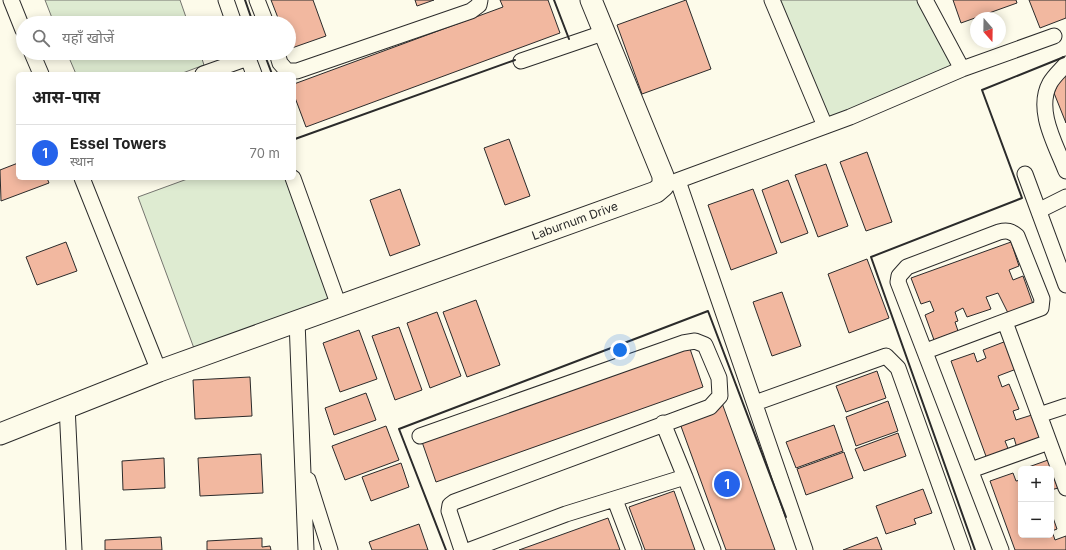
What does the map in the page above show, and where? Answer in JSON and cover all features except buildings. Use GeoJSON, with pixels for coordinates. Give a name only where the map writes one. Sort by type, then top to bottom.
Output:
{"type":"FeatureCollection","features":[{"type":"Feature","properties":{"kind":"street"},"geometry":{"type":"LineString","coordinates":[[11,0],[17,16]]}},
{"type":"Feature","properties":{"kind":"street"},"geometry":{"type":"LineString","coordinates":[[226,0],[232,16]]}},
{"type":"Feature","properties":{"kind":"street"},"geometry":{"type":"LineString","coordinates":[[257,0],[263,16]]}},
{"type":"Feature","properties":{"kind":"street"},"geometry":{"type":"LineString","coordinates":[[279,60],[280,64],[287,71],[297,71],[471,12],[479,5],[480,0]]}},
{"type":"Feature","properties":{"kind":"street"},"geometry":{"type":"LineString","coordinates":[[591,0],[603,33],[663,176],[671,184],[755,403],[805,550]]}},
{"type":"Feature","properties":{"kind":"street"},"geometry":{"type":"LineString","coordinates":[[772,0],[825,126]]}},
{"type":"Feature","properties":{"kind":"street"},"geometry":{"type":"LineString","coordinates":[[926,0],[962,70]]}},
{"type":"Feature","properties":{"kind":"street"},"geometry":{"type":"LineString","coordinates":[[521,61],[603,33]]}},
{"type":"Feature","properties":{"kind":"street"},"geometry":{"type":"LineString","coordinates":[[671,184],[825,126],[962,70],[1054,36]]}},
{"type":"Feature","properties":{"kind":"street"},"geometry":{"type":"LineString","coordinates":[[35,60],[40,72]]}},
{"type":"Feature","properties":{"kind":"street"},"geometry":{"type":"LineString","coordinates":[[208,72],[237,60]]}},
{"type":"Feature","properties":{"kind":"street"},"geometry":{"type":"LineString","coordinates":[[249,60],[253,72]]}},
{"type":"Feature","properties":{"kind":"street"},"geometry":{"type":"LineString","coordinates":[[1066,64],[1050,82],[1044,100],[1047,122],[1066,171]]}},
{"type":"Feature","properties":{"kind":"street"},"geometry":{"type":"LineString","coordinates":[[1026,174],[1066,285]]}},
{"type":"Feature","properties":{"kind":"street"},"geometry":{"type":"LineString","coordinates":[[83,180],[159,371]]}},
{"type":"Feature","properties":{"kind":"street"},"geometry":{"type":"LineString","coordinates":[[294,180],[339,306]]}},
{"type":"Feature","properties":{"kind":"street","name":"Laburnum Drive"},"geometry":{"type":"LineString","coordinates":[[0,434],[67,406],[159,371],[656,192],[671,184]]}},
{"type":"Feature","properties":{"kind":"street"},"geometry":{"type":"LineString","coordinates":[[1040,210],[1066,197]]}},
{"type":"Feature","properties":{"kind":"street"},"geometry":{"type":"LineString","coordinates":[[926,351],[1037,311],[1043,304],[1018,236],[1007,230],[907,267],[902,271],[898,282],[926,351],[1001,550]]}},
{"type":"Feature","properties":{"kind":"street"},"geometry":{"type":"LineString","coordinates":[[297,321],[306,550]]}},
{"type":"Feature","properties":{"kind":"street"},"geometry":{"type":"LineString","coordinates":[[1005,322],[1039,415],[1062,467],[1066,488]]}},
{"type":"Feature","properties":{"kind":"street"},"geometry":{"type":"LineString","coordinates":[[420,436],[683,343],[695,341],[705,345],[719,378],[720,396],[710,407],[663,423],[454,502],[450,505],[449,511],[462,550]]}},
{"type":"Feature","properties":{"kind":"street"},"geometry":{"type":"LineString","coordinates":[[755,403],[886,356],[898,368],[963,550]]}},
{"type":"Feature","properties":{"kind":"street"},"geometry":{"type":"LineString","coordinates":[[67,406],[74,550]]}},
{"type":"Feature","properties":{"kind":"street"},"geometry":{"type":"LineString","coordinates":[[1039,415],[1066,406]]}},
{"type":"Feature","properties":{"kind":"street"},"geometry":{"type":"LineString","coordinates":[[663,423],[713,550]]}},
{"type":"Feature","properties":{"kind":"street"},"geometry":{"type":"LineString","coordinates":[[971,470],[1050,442]]}},
{"type":"Feature","properties":{"kind":"street"},"geometry":{"type":"LineString","coordinates":[[302,462],[330,550]]}},
{"type":"Feature","properties":{"kind":"street"},"geometry":{"type":"LineString","coordinates":[[470,550],[566,514],[685,477]]}},
{"type":"Feature","properties":{"kind":"street"},"geometry":{"type":"LineString","coordinates":[[615,500],[634,550]]}},
{"type":"Feature","properties":{"kind":"green space"},"geometry":{"type":"Polygon","coordinates":[[[45,0],[180,0],[186,16],[51,16],[45,0]]]}},
{"type":"Feature","properties":{"kind":"green space"},"geometry":{"type":"Polygon","coordinates":[[[777,0],[918,0],[954,67],[828,120],[777,0]]]}},
{"type":"Feature","properties":{"kind":"green space"},"geometry":{"type":"Polygon","coordinates":[[[70,60],[202,60],[204,65],[185,72],[75,72],[70,60]]]}},
{"type":"Feature","properties":{"kind":"green space"},"geometry":{"type":"Polygon","coordinates":[[[185,180],[286,180],[331,302],[195,351],[138,197],[185,180]]]}},
{"type":"Feature","properties":{"kind":"wall"},"geometry":{"type":"LineString","coordinates":[[245,0],[251,16]]}},
{"type":"Feature","properties":{"kind":"wall"},"geometry":{"type":"LineString","coordinates":[[554,0],[569,39]]}},
{"type":"Feature","properties":{"kind":"wall"},"geometry":{"type":"LineString","coordinates":[[975,550],[871,257],[1022,198],[982,90],[1064,57]]}},
{"type":"Feature","properties":{"kind":"wall"},"geometry":{"type":"LineString","coordinates":[[267,60],[271,72]]}},
{"type":"Feature","properties":{"kind":"wall"},"geometry":{"type":"LineString","coordinates":[[296,139],[515,60]]}},
{"type":"Feature","properties":{"kind":"wall"},"geometry":{"type":"LineString","coordinates":[[446,550],[399,429],[708,311],[786,517]]}},
{"type":"Feature","properties":{"kind":"place","name":"Essel Towers"},"geometry":{"type":"Point","coordinates":[727,484]}}]}
